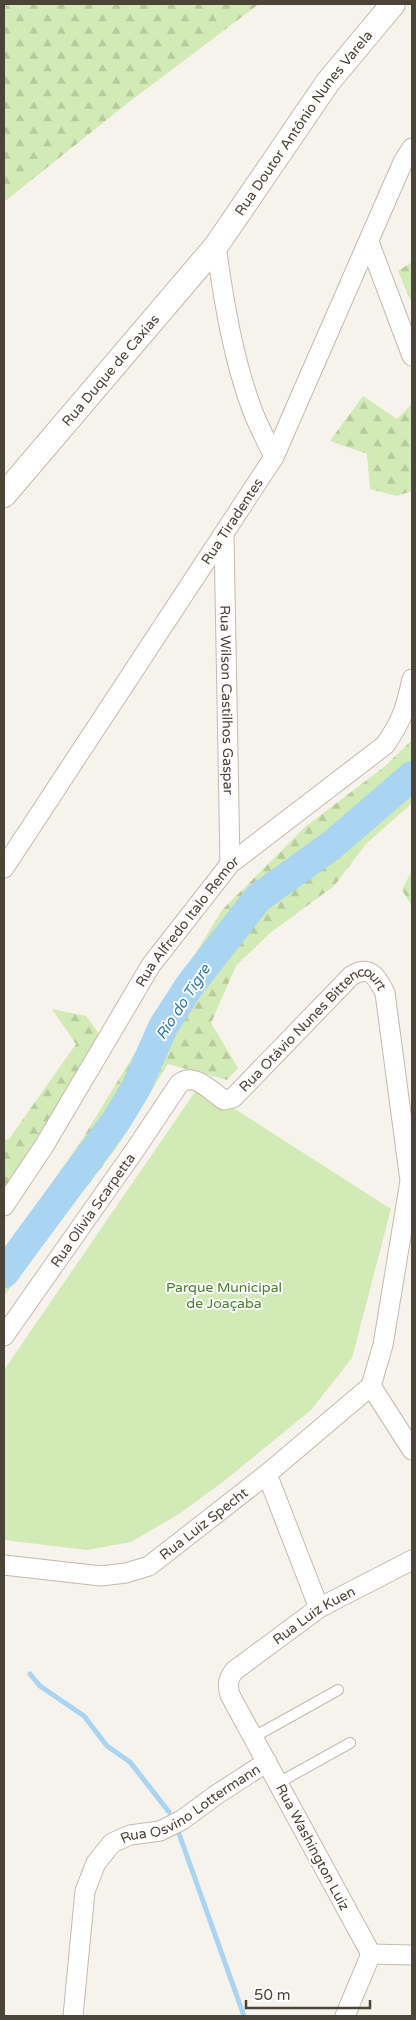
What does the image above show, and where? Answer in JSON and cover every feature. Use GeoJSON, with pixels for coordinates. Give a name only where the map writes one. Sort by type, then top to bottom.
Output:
{"type":"FeatureCollection","features":[{"type":"Feature","properties":{"kind":"street","name":"Rua Doutor Antônio Nunes Varela"},"geometry":{"type":"LineString","coordinates":[[216,246],[328,82],[392,4]]}},
{"type":"Feature","properties":{"kind":"street","name":"Rua Tiradentes"},"geometry":{"type":"LineString","coordinates":[[4,868],[274,458],[403,162],[412,148]]}},
{"type":"Feature","properties":{"kind":"street"},"geometry":{"type":"LineString","coordinates":[[369,242],[412,356]]}},
{"type":"Feature","properties":{"kind":"street"},"geometry":{"type":"LineString","coordinates":[[216,246],[222,288],[237,358],[253,412],[274,458]]}},
{"type":"Feature","properties":{"kind":"street","name":"Rua Duque de Caxias"},"geometry":{"type":"LineString","coordinates":[[4,495],[216,246]]}},
{"type":"Feature","properties":{"kind":"street","name":"Rua Wilson Castilhos Gaspar"},"geometry":{"type":"LineString","coordinates":[[224,536],[230,864]]}},
{"type":"Feature","properties":{"kind":"street","name":"Rua Alfredo Italo Remor"},"geometry":{"type":"LineString","coordinates":[[4,1206],[44,1146],[151,965],[230,864],[385,745],[398,728],[405,711],[412,679]]}},
{"type":"Feature","properties":{"kind":"street","name":"Rua Otávio Nunes Bittencourt"},"geometry":{"type":"LineString","coordinates":[[179,1084],[184,1079],[193,1078],[224,1100],[233,1098],[351,976],[358,971],[374,974],[385,992],[411,1181],[383,1345],[371,1386]]}},
{"type":"Feature","properties":{"kind":"street","name":"Rua Olívia Scarpetta"},"geometry":{"type":"LineString","coordinates":[[4,1336],[179,1084]]}},
{"type":"Feature","properties":{"kind":"street"},"geometry":{"type":"LineString","coordinates":[[371,1386],[412,1450]]}},
{"type":"Feature","properties":{"kind":"street","name":"Rua Luiz Specht"},"geometry":{"type":"LineString","coordinates":[[4,1565],[101,1576],[126,1573],[149,1566],[267,1474],[371,1386]]}},
{"type":"Feature","properties":{"kind":"street"},"geometry":{"type":"LineString","coordinates":[[267,1474],[319,1608]]}},
{"type":"Feature","properties":{"kind":"street","name":"Rua Luiz Kuen"},"geometry":{"type":"LineString","coordinates":[[228,1687],[229,1678],[234,1670],[319,1608],[412,1560]]}},
{"type":"Feature","properties":{"kind":"street","name":"Rua Washington Luiz"},"geometry":{"type":"LineString","coordinates":[[228,1687],[230,1696],[371,1954]]}},
{"type":"Feature","properties":{"kind":"street","name":"Rua Osvino Lottermann"},"geometry":{"type":"LineString","coordinates":[[73,2016],[85,1891],[96,1863],[112,1843],[130,1835],[160,1830],[182,1820],[267,1762]]}},
{"type":"Feature","properties":{"kind":"street"},"geometry":{"type":"LineString","coordinates":[[346,2016],[371,1954],[412,1954]]}},
{"type":"Feature","properties":{"kind":"lane"},"geometry":{"type":"LineString","coordinates":[[254,1737],[338,1690]]}},
{"type":"Feature","properties":{"kind":"lane"},"geometry":{"type":"LineString","coordinates":[[278,1783],[350,1743]]}},
{"type":"Feature","properties":{"kind":"green space"},"geometry":{"type":"Polygon","coordinates":[[[4,4],[259,4],[129,102],[4,202],[4,4]]]}},
{"type":"Feature","properties":{"kind":"green space"},"geometry":{"type":"Polygon","coordinates":[[[412,262],[412,304],[398,271],[412,262]]]}},
{"type":"Feature","properties":{"kind":"green space"},"geometry":{"type":"Polygon","coordinates":[[[363,396],[397,419],[412,404],[412,491],[397,496],[370,489],[367,454],[330,441],[363,396]]]}},
{"type":"Feature","properties":{"kind":"green space"},"geometry":{"type":"Polygon","coordinates":[[[412,740],[412,803],[366,844],[334,886],[270,933],[236,966],[211,1023],[238,1068],[227,1080],[168,1064],[117,1147],[4,1296],[4,1252],[83,1138],[222,910],[305,827],[384,767],[412,740]]]}},
{"type":"Feature","properties":{"kind":"green space"},"geometry":{"type":"Polygon","coordinates":[[[412,870],[412,906],[402,890],[412,870]]]}},
{"type":"Feature","properties":{"kind":"green space"},"geometry":{"type":"Polygon","coordinates":[[[52,1009],[86,1016],[103,1039],[4,1202],[4,1140],[9,1139],[76,1044],[52,1009]]]}},
{"type":"Feature","properties":{"kind":"green space","name":"Parque Municipal de Joaçaba"},"geometry":{"type":"Polygon","coordinates":[[[199,1086],[391,1209],[352,1358],[311,1410],[224,1481],[179,1514],[131,1542],[87,1550],[4,1540],[4,1370],[199,1086]]]}},
{"type":"Feature","properties":{"kind":"waterway","name":"Rio do Tigre"},"geometry":{"type":"LineString","coordinates":[[4,1273],[116,1121],[136,1088],[163,1027],[190,985],[258,898],[332,845],[412,776]]}},
{"type":"Feature","properties":{"kind":"waterway"},"geometry":{"type":"LineString","coordinates":[[30,1674],[40,1686],[84,1716],[107,1746],[130,1762],[169,1812]]}},
{"type":"Feature","properties":{"kind":"waterway"},"geometry":{"type":"LineString","coordinates":[[177,1828],[244,2016]]}}]}
